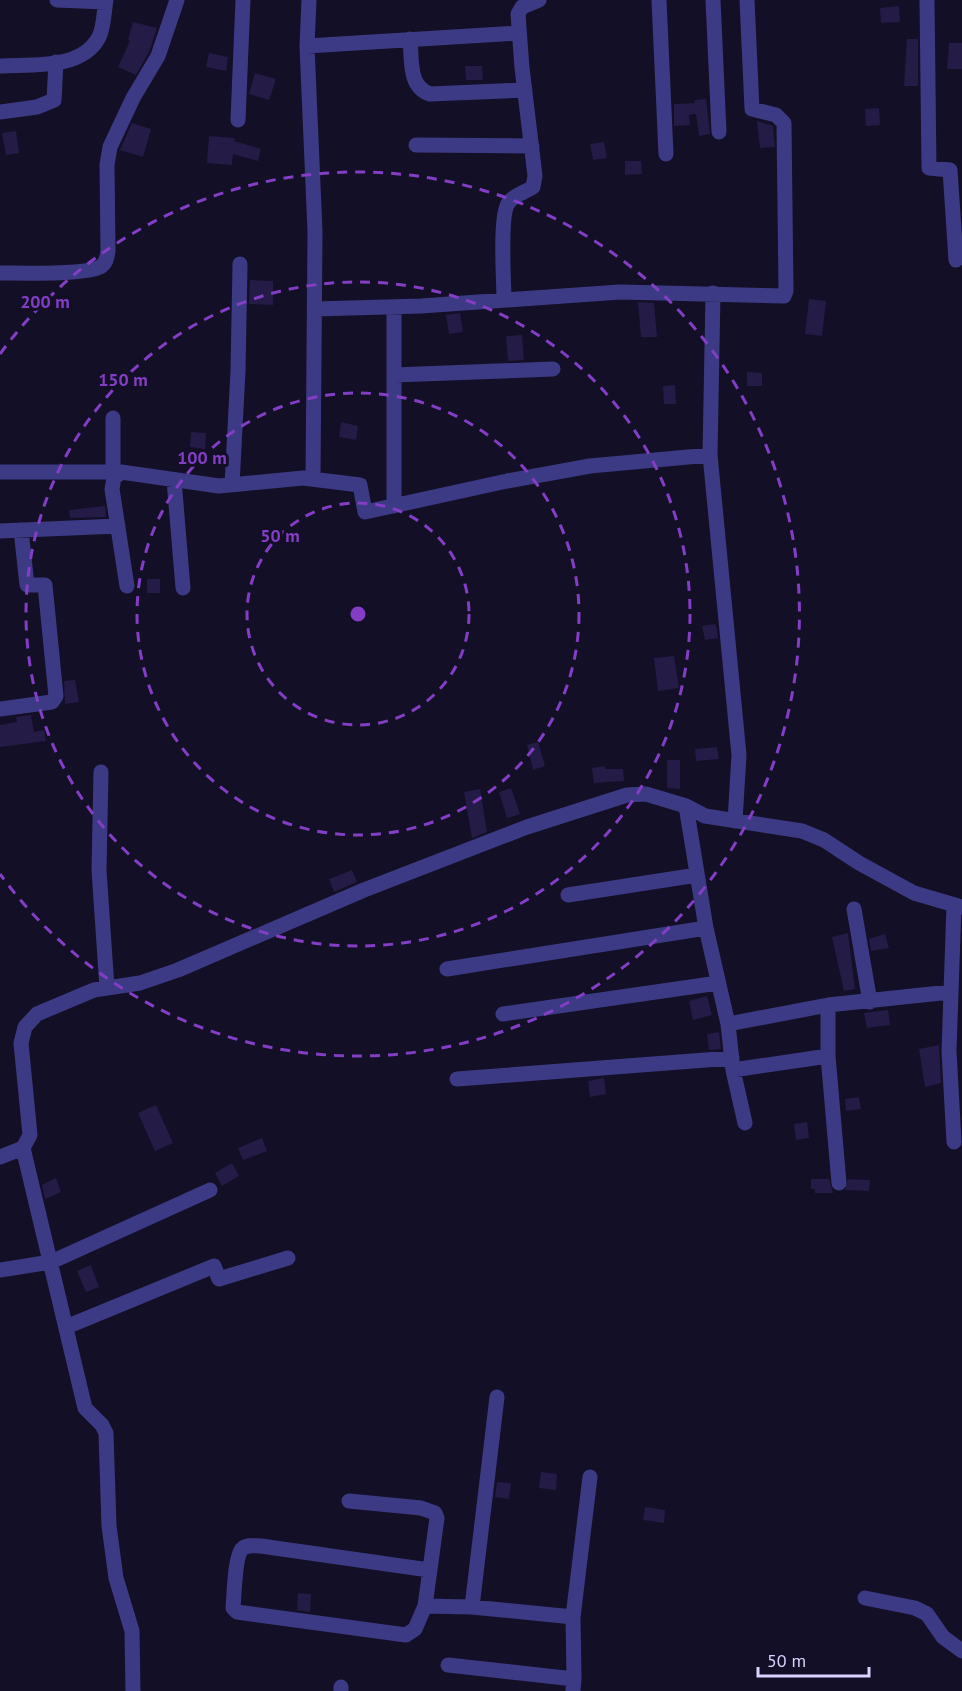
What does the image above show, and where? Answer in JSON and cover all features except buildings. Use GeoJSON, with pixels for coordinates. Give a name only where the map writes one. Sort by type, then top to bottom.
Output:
{"type":"FeatureCollection","features":[{"type":"Feature","properties":{"kind":"street"},"geometry":{"type":"LineString","coordinates":[[0,66],[56,62],[77,58],[90,51],[100,35],[105,1],[57,0]]}},
{"type":"Feature","properties":{"kind":"street"},"geometry":{"type":"LineString","coordinates":[[0,273],[85,271],[99,268],[106,262],[108,251],[107,165],[110,147],[133,98],[158,56],[177,0]]}},
{"type":"Feature","properties":{"kind":"street"},"geometry":{"type":"LineString","coordinates":[[238,120],[243,0]]}},
{"type":"Feature","properties":{"kind":"street"},"geometry":{"type":"LineString","coordinates":[[309,0],[307,46],[315,231],[314,479]]}},
{"type":"Feature","properties":{"kind":"street"},"geometry":{"type":"LineString","coordinates":[[504,300],[503,236],[506,208],[508,202],[533,187],[535,176],[518,14],[522,7],[538,0]]}},
{"type":"Feature","properties":{"kind":"street"},"geometry":{"type":"LineString","coordinates":[[658,0],[666,154]]}},
{"type":"Feature","properties":{"kind":"street"},"geometry":{"type":"LineString","coordinates":[[713,0],[719,132]]}},
{"type":"Feature","properties":{"kind":"street"},"geometry":{"type":"LineString","coordinates":[[315,309],[394,307],[620,292],[781,296],[786,291],[784,123],[776,115],[752,109],[747,0]]}},
{"type":"Feature","properties":{"kind":"street"},"geometry":{"type":"LineString","coordinates":[[927,0],[929,165],[931,169],[946,168],[950,171],[956,260]]}},
{"type":"Feature","properties":{"kind":"street"},"geometry":{"type":"LineString","coordinates":[[307,46],[519,33]]}},
{"type":"Feature","properties":{"kind":"street"},"geometry":{"type":"LineString","coordinates":[[410,39],[415,84],[420,90],[430,94],[525,90]]}},
{"type":"Feature","properties":{"kind":"street"},"geometry":{"type":"LineString","coordinates":[[0,112],[36,107],[54,100],[56,62]]}},
{"type":"Feature","properties":{"kind":"street"},"geometry":{"type":"LineString","coordinates":[[416,146],[532,146]]}},
{"type":"Feature","properties":{"kind":"street"},"geometry":{"type":"LineString","coordinates":[[232,485],[238,371],[240,264]]}},
{"type":"Feature","properties":{"kind":"street"},"geometry":{"type":"LineString","coordinates":[[713,293],[710,455],[739,754],[735,821]]}},
{"type":"Feature","properties":{"kind":"street"},"geometry":{"type":"LineString","coordinates":[[394,307],[394,506]]}},
{"type":"Feature","properties":{"kind":"street"},"geometry":{"type":"LineString","coordinates":[[394,375],[553,369]]}},
{"type":"Feature","properties":{"kind":"street"},"geometry":{"type":"LineString","coordinates":[[113,418],[117,472],[112,489],[127,586]]}},
{"type":"Feature","properties":{"kind":"street"},"geometry":{"type":"LineString","coordinates":[[0,472],[117,472],[219,486],[314,479],[360,485],[364,512],[507,481],[590,466],[710,455]]}},
{"type":"Feature","properties":{"kind":"street"},"geometry":{"type":"LineString","coordinates":[[174,480],[183,588]]}},
{"type":"Feature","properties":{"kind":"street"},"geometry":{"type":"LineString","coordinates":[[0,531],[118,526]]}},
{"type":"Feature","properties":{"kind":"street"},"geometry":{"type":"LineString","coordinates":[[0,709],[52,702],[56,696],[45,585],[27,585],[21,530]]}},
{"type":"Feature","properties":{"kind":"street"},"geometry":{"type":"LineString","coordinates":[[102,772],[99,870],[107,988]]}},
{"type":"Feature","properties":{"kind":"street"},"geometry":{"type":"LineString","coordinates":[[0,1157],[23,1148],[30,1135],[21,1043],[25,1028],[37,1014],[94,990],[140,983],[178,970],[364,890],[598,803],[646,794],[686,806],[705,816],[802,831],[824,840],[859,863],[914,893],[958,906],[950,992],[954,1142]]}},
{"type":"Feature","properties":{"kind":"street"},"geometry":{"type":"LineString","coordinates":[[686,806],[706,928],[728,1024],[732,1064],[745,1123]]}},
{"type":"Feature","properties":{"kind":"street"},"geometry":{"type":"LineString","coordinates":[[568,895],[697,875]]}},
{"type":"Feature","properties":{"kind":"street"},"geometry":{"type":"LineString","coordinates":[[854,909],[870,1002]]}},
{"type":"Feature","properties":{"kind":"street"},"geometry":{"type":"LineString","coordinates":[[447,969],[706,928]]}},
{"type":"Feature","properties":{"kind":"street"},"geometry":{"type":"LineString","coordinates":[[503,1014],[718,983]]}},
{"type":"Feature","properties":{"kind":"street"},"geometry":{"type":"LineString","coordinates":[[728,1024],[828,1005],[950,992]]}},
{"type":"Feature","properties":{"kind":"street"},"geometry":{"type":"LineString","coordinates":[[828,1005],[828,1056],[840,1183]]}},
{"type":"Feature","properties":{"kind":"street"},"geometry":{"type":"LineString","coordinates":[[457,1079],[732,1064],[828,1056]]}},
{"type":"Feature","properties":{"kind":"street"},"geometry":{"type":"LineString","coordinates":[[23,1148],[85,1408],[102,1425],[106,1433],[109,1526],[116,1578],[132,1631],[133,1691]]}},
{"type":"Feature","properties":{"kind":"street"},"geometry":{"type":"LineString","coordinates":[[0,1270],[51,1262],[210,1190]]}},
{"type":"Feature","properties":{"kind":"street"},"geometry":{"type":"LineString","coordinates":[[66,1327],[214,1266],[219,1279],[288,1258]]}},
{"type":"Feature","properties":{"kind":"street"},"geometry":{"type":"LineString","coordinates":[[472,1607],[497,1397]]}},
{"type":"Feature","properties":{"kind":"street"},"geometry":{"type":"LineString","coordinates":[[448,1665],[573,1685],[573,1617],[590,1477]]}},
{"type":"Feature","properties":{"kind":"street"},"geometry":{"type":"LineString","coordinates":[[349,1501],[421,1508],[435,1513],[437,1518],[425,1606],[415,1629],[406,1635],[237,1612],[233,1608],[238,1559],[240,1550],[245,1546],[261,1546],[429,1570]]}},
{"type":"Feature","properties":{"kind":"street"},"geometry":{"type":"LineString","coordinates":[[865,1598],[915,1608],[927,1614],[943,1636],[962,1651]]}},
{"type":"Feature","properties":{"kind":"street"},"geometry":{"type":"LineString","coordinates":[[425,1606],[472,1607],[573,1617]]}}]}
